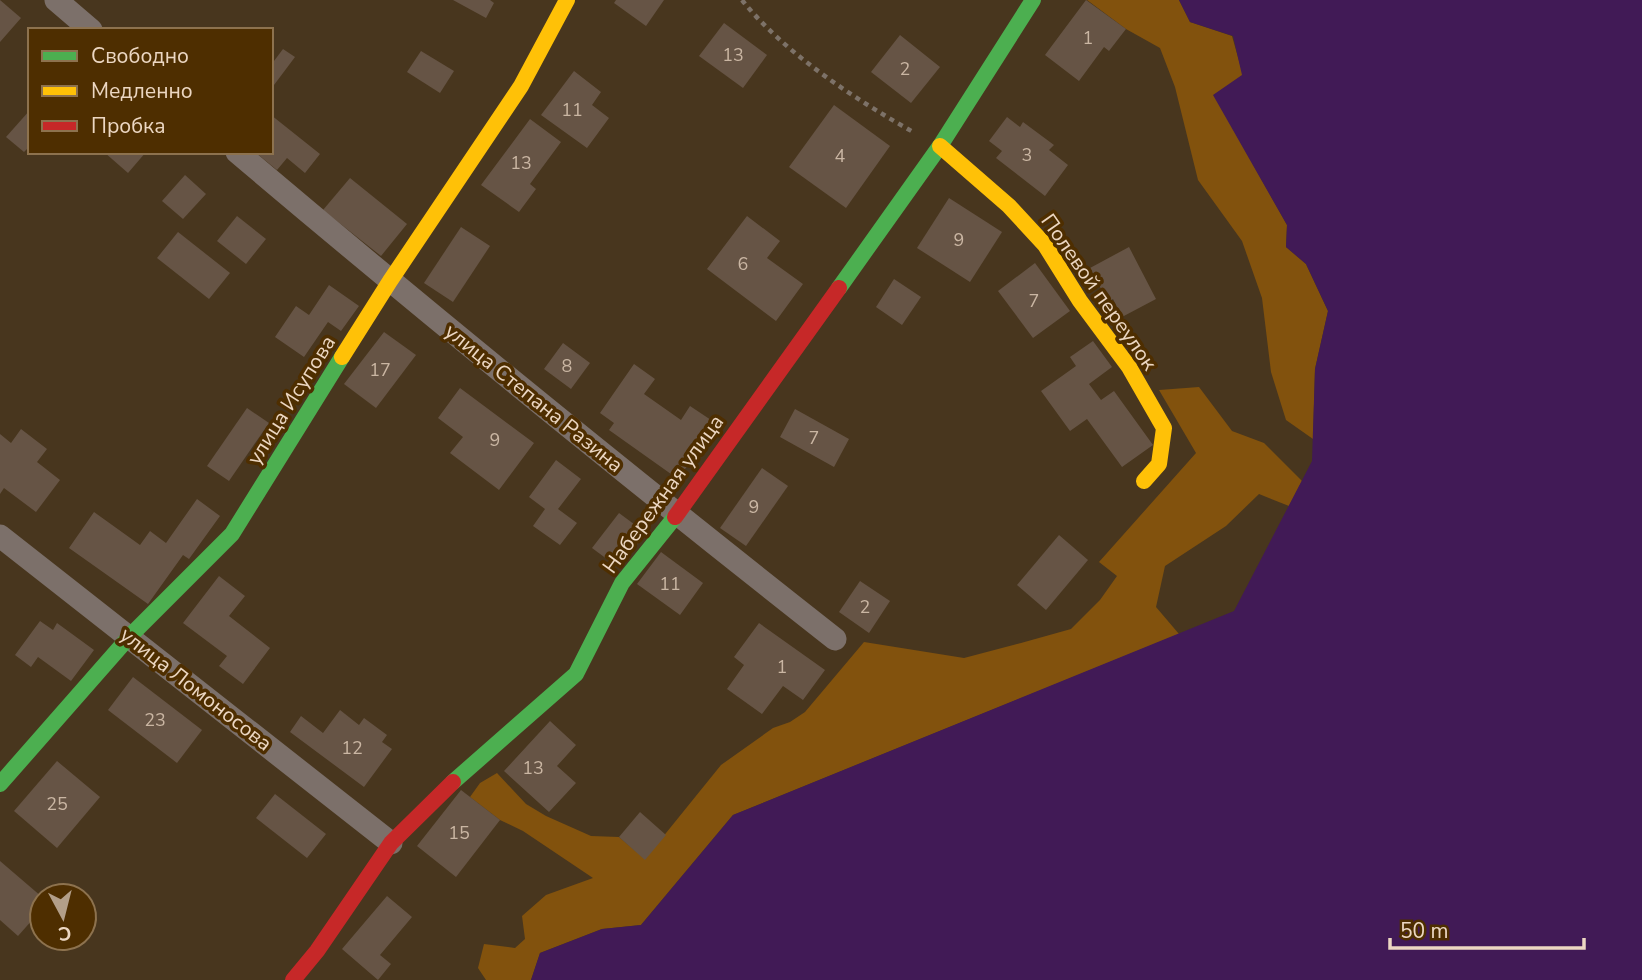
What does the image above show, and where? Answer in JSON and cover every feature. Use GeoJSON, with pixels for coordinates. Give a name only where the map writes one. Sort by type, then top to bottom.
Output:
{"type":"FeatureCollection","features":[{"type":"Feature","properties":{"kind":"street"},"geometry":{"type":"LineString","coordinates":[[56,0],[89,28]]}},
{"type":"Feature","properties":{"kind":"street","name":"улица Исупова"},"geometry":{"type":"LineString","coordinates":[[0,784],[130,636],[232,534],[390,281],[522,86],[567,0]]}},
{"type":"Feature","properties":{"kind":"street","name":"Набережная улица"},"geometry":{"type":"LineString","coordinates":[[293,980],[317,951],[391,843],[469,767],[576,674],[622,583],[677,514],[940,146],[1033,0]]}},
{"type":"Feature","properties":{"kind":"street","name":"Полевой переулок"},"geometry":{"type":"LineString","coordinates":[[940,146],[1009,206],[1045,246],[1080,301],[1129,367],[1164,428],[1159,464],[1143,481]]}},
{"type":"Feature","properties":{"kind":"street","name":"улица Степана Разина"},"geometry":{"type":"LineString","coordinates":[[239,154],[390,281],[835,639]]}},
{"type":"Feature","properties":{"kind":"street","name":"улица Ломоносова"},"geometry":{"type":"LineString","coordinates":[[0,536],[391,843]]}},
{"type":"Feature","properties":{"kind":"path"},"geometry":{"type":"LineString","coordinates":[[742,0],[790,48],[866,106],[940,146]]}},
{"type":"Feature","properties":{"kind":"shaded area"},"geometry":{"type":"Polygon","coordinates":[[[1087,0],[1179,0],[1190,22],[1232,36],[1243,75],[1214,95],[1287,225],[1286,247],[1306,264],[1328,311],[1315,369],[1313,439],[1286,420],[1271,372],[1262,298],[1242,241],[1198,180],[1175,87],[1160,48],[1126,29],[1087,0]]]}},
{"type":"Feature","properties":{"kind":"shaded area"},"geometry":{"type":"Polygon","coordinates":[[[1179,0],[1642,0],[1642,980],[531,980],[540,953],[602,929],[641,925],[733,815],[1234,611],[1312,461],[1315,369],[1328,311],[1306,264],[1286,247],[1287,225],[1213,95],[1242,75],[1233,36],[1190,22],[1179,0]]]}},
{"type":"Feature","properties":{"kind":"shaded area"},"geometry":{"type":"Polygon","coordinates":[[[1199,387],[1232,431],[1264,443],[1302,481],[1289,506],[1259,494],[1226,526],[1165,566],[1156,607],[1179,634],[733,815],[641,925],[602,929],[540,953],[531,980],[486,980],[478,968],[484,944],[515,948],[525,939],[522,916],[546,895],[593,878],[523,831],[500,820],[470,797],[480,783],[497,773],[526,804],[546,816],[591,836],[619,837],[645,859],[721,765],[773,728],[790,722],[805,712],[864,642],[964,658],[1071,629],[1100,600],[1117,576],[1099,562],[1196,453],[1159,390],[1199,387]]]}},
{"type":"Feature","properties":{"kind":"building"},"geometry":{"type":"Polygon","coordinates":[[[0,0],[21,18],[0,42],[0,0]]]}},
{"type":"Feature","properties":{"kind":"building"},"geometry":{"type":"Polygon","coordinates":[[[453,0],[490,0],[494,3],[486,18],[453,0]]]}},
{"type":"Feature","properties":{"kind":"building"},"geometry":{"type":"Polygon","coordinates":[[[616,0],[664,0],[646,26],[614,3],[616,0]]]}},
{"type":"Feature","properties":{"kind":"building"},"geometry":{"type":"Polygon","coordinates":[[[1086,0],[1126,29],[1109,51],[1104,47],[1079,81],[1045,55],[1086,0]]]}},
{"type":"Feature","properties":{"kind":"building"},"geometry":{"type":"Polygon","coordinates":[[[724,23],[767,55],[743,88],[699,56],[724,23]]]}},
{"type":"Feature","properties":{"kind":"building"},"geometry":{"type":"Polygon","coordinates":[[[900,35],[940,67],[911,103],[871,72],[900,35]]]}},
{"type":"Feature","properties":{"kind":"building"},"geometry":{"type":"Polygon","coordinates":[[[283,49],[295,57],[273,86],[273,62],[283,49]]]}},
{"type":"Feature","properties":{"kind":"building"},"geometry":{"type":"Polygon","coordinates":[[[421,51],[454,71],[440,93],[407,72],[421,51]]]}},
{"type":"Feature","properties":{"kind":"building"},"geometry":{"type":"Polygon","coordinates":[[[574,71],[601,92],[592,105],[609,118],[587,148],[541,115],[574,71]]]}},
{"type":"Feature","properties":{"kind":"building"},"geometry":{"type":"Polygon","coordinates":[[[834,105],[890,146],[846,208],[789,167],[834,105]]]}},
{"type":"Feature","properties":{"kind":"building"},"geometry":{"type":"Polygon","coordinates":[[[28,112],[28,148],[24,152],[6,137],[28,112]]]}},
{"type":"Feature","properties":{"kind":"building"},"geometry":{"type":"Polygon","coordinates":[[[273,117],[320,154],[305,173],[287,158],[277,170],[257,154],[273,154],[273,117]]]}},
{"type":"Feature","properties":{"kind":"building"},"geometry":{"type":"Polygon","coordinates":[[[1007,117],[1020,127],[1023,122],[1054,145],[1049,150],[1068,165],[1045,196],[996,158],[1002,151],[989,141],[1007,117]]]}},
{"type":"Feature","properties":{"kind":"building"},"geometry":{"type":"Polygon","coordinates":[[[530,119],[561,142],[530,184],[536,189],[519,212],[481,185],[530,119]]]}},
{"type":"Feature","properties":{"kind":"building"},"geometry":{"type":"Polygon","coordinates":[[[106,154],[144,154],[128,173],[106,154]]]}},
{"type":"Feature","properties":{"kind":"building"},"geometry":{"type":"Polygon","coordinates":[[[185,175],[206,194],[183,219],[162,201],[185,175]]]}},
{"type":"Feature","properties":{"kind":"building"},"geometry":{"type":"Polygon","coordinates":[[[350,178],[407,224],[381,256],[323,210],[350,178]]]}},
{"type":"Feature","properties":{"kind":"building"},"geometry":{"type":"Polygon","coordinates":[[[949,198],[1002,232],[970,282],[917,248],[949,198]]]}},
{"type":"Feature","properties":{"kind":"building"},"geometry":{"type":"Polygon","coordinates":[[[237,216],[266,239],[246,264],[217,241],[237,216]]]}},
{"type":"Feature","properties":{"kind":"building"},"geometry":{"type":"Polygon","coordinates":[[[747,216],[780,241],[767,258],[803,284],[776,321],[707,269],[747,216]]]}},
{"type":"Feature","properties":{"kind":"building"},"geometry":{"type":"Polygon","coordinates":[[[461,227],[490,246],[453,302],[424,283],[461,227]]]}},
{"type":"Feature","properties":{"kind":"building"},"geometry":{"type":"Polygon","coordinates":[[[178,232],[230,273],[209,299],[157,258],[178,232]]]}},
{"type":"Feature","properties":{"kind":"building"},"geometry":{"type":"Polygon","coordinates":[[[1129,247],[1156,299],[1122,317],[1113,299],[1108,302],[1090,268],[1129,247]]]}},
{"type":"Feature","properties":{"kind":"building"},"geometry":{"type":"Polygon","coordinates":[[[1035,263],[1070,311],[1033,338],[998,291],[1035,263]]]}},
{"type":"Feature","properties":{"kind":"building"},"geometry":{"type":"Polygon","coordinates":[[[894,279],[921,297],[902,325],[876,307],[894,279]]]}},
{"type":"Feature","properties":{"kind":"building"},"geometry":{"type":"Polygon","coordinates":[[[329,285],[359,306],[341,331],[328,322],[304,357],[275,337],[296,306],[309,315],[329,285]]]}},
{"type":"Feature","properties":{"kind":"building"},"geometry":{"type":"Polygon","coordinates":[[[384,332],[416,355],[376,408],[344,384],[384,332]]]}},
{"type":"Feature","properties":{"kind":"building"},"geometry":{"type":"Polygon","coordinates":[[[1093,341],[1112,367],[1089,384],[1101,400],[1114,391],[1153,445],[1122,467],[1087,419],[1070,431],[1041,391],[1076,366],[1070,357],[1093,341]]]}},
{"type":"Feature","properties":{"kind":"building"},"geometry":{"type":"Polygon","coordinates":[[[563,343],[590,363],[571,389],[544,369],[563,343]]]}},
{"type":"Feature","properties":{"kind":"building"},"geometry":{"type":"Polygon","coordinates":[[[634,364],[655,379],[644,394],[681,420],[690,406],[717,424],[678,479],[609,430],[614,423],[600,413],[634,364]]]}},
{"type":"Feature","properties":{"kind":"building"},"geometry":{"type":"Polygon","coordinates":[[[460,388],[534,443],[499,490],[450,453],[463,437],[438,418],[460,388]]]}},
{"type":"Feature","properties":{"kind":"building"},"geometry":{"type":"Polygon","coordinates":[[[247,408],[269,423],[229,481],[207,466],[247,408]]]}},
{"type":"Feature","properties":{"kind":"building"},"geometry":{"type":"Polygon","coordinates":[[[795,409],[849,439],[834,467],[780,437],[795,409]]]}},
{"type":"Feature","properties":{"kind":"building"},"geometry":{"type":"Polygon","coordinates":[[[21,429],[47,449],[37,462],[60,480],[36,512],[4,488],[0,494],[0,434],[11,443],[21,429]]]}},
{"type":"Feature","properties":{"kind":"building"},"geometry":{"type":"Polygon","coordinates":[[[556,460],[581,479],[558,509],[577,523],[560,545],[533,526],[545,509],[529,497],[556,460]]]}},
{"type":"Feature","properties":{"kind":"building"},"geometry":{"type":"Polygon","coordinates":[[[762,468],[788,486],[746,546],[720,528],[762,468]]]}},
{"type":"Feature","properties":{"kind":"building"},"geometry":{"type":"Polygon","coordinates":[[[197,499],[220,516],[189,559],[183,555],[148,604],[69,548],[94,512],[140,545],[150,531],[166,543],[197,499]]]}},
{"type":"Feature","properties":{"kind":"building"},"geometry":{"type":"Polygon","coordinates":[[[619,513],[646,533],[619,568],[592,548],[619,513]]]}},
{"type":"Feature","properties":{"kind":"building"},"geometry":{"type":"Polygon","coordinates":[[[1059,535],[1088,560],[1046,610],[1017,585],[1059,535]]]}},
{"type":"Feature","properties":{"kind":"building"},"geometry":{"type":"Polygon","coordinates":[[[661,552],[703,583],[680,615],[637,584],[661,552]]]}},
{"type":"Feature","properties":{"kind":"building"},"geometry":{"type":"Polygon","coordinates":[[[219,576],[245,596],[229,616],[270,648],[243,684],[219,666],[227,656],[183,623],[219,576]]]}},
{"type":"Feature","properties":{"kind":"building"},"geometry":{"type":"Polygon","coordinates":[[[860,581],[890,601],[869,633],[839,612],[860,581]]]}},
{"type":"Feature","properties":{"kind":"building"},"geometry":{"type":"Polygon","coordinates":[[[40,621],[53,630],[57,623],[94,650],[71,681],[38,657],[31,667],[15,655],[40,621]]]}},
{"type":"Feature","properties":{"kind":"building"},"geometry":{"type":"Polygon","coordinates":[[[759,623],[825,670],[803,700],[783,686],[762,714],[727,689],[744,665],[734,657],[759,623]]]}},
{"type":"Feature","properties":{"kind":"building"},"geometry":{"type":"Polygon","coordinates":[[[133,677],[202,730],[177,763],[108,710],[133,677]]]}},
{"type":"Feature","properties":{"kind":"building"},"geometry":{"type":"Polygon","coordinates":[[[340,710],[359,725],[364,718],[387,735],[382,742],[392,749],[364,787],[290,732],[301,716],[323,733],[340,710]]]}},
{"type":"Feature","properties":{"kind":"building"},"geometry":{"type":"Polygon","coordinates":[[[550,721],[576,745],[557,766],[576,783],[549,812],[504,771],[550,721]]]}},
{"type":"Feature","properties":{"kind":"building"},"geometry":{"type":"Polygon","coordinates":[[[57,761],[100,797],[57,848],[14,811],[57,761]]]}},
{"type":"Feature","properties":{"kind":"building"},"geometry":{"type":"Polygon","coordinates":[[[461,790],[500,820],[456,877],[417,846],[461,790]]]}},
{"type":"Feature","properties":{"kind":"building"},"geometry":{"type":"Polygon","coordinates":[[[275,794],[326,834],[307,858],[256,818],[275,794]]]}},
{"type":"Feature","properties":{"kind":"building"},"geometry":{"type":"Polygon","coordinates":[[[640,812],[666,835],[645,860],[619,837],[640,812]]]}},
{"type":"Feature","properties":{"kind":"building"},"geometry":{"type":"Polygon","coordinates":[[[0,861],[28,885],[28,925],[18,936],[0,920],[0,861]]]}},
{"type":"Feature","properties":{"kind":"building"},"geometry":{"type":"Polygon","coordinates":[[[387,896],[412,917],[380,955],[391,964],[378,980],[342,949],[387,896]]]}},
{"type":"Feature","properties":{"kind":"traffic: fast"},"geometry":{"type":"LineString","coordinates":[[839,288],[940,146],[1033,0]]}},
{"type":"Feature","properties":{"kind":"traffic: fast"},"geometry":{"type":"LineString","coordinates":[[0,784],[130,636],[232,534],[342,357]]}},
{"type":"Feature","properties":{"kind":"traffic: fast"},"geometry":{"type":"LineString","coordinates":[[453,782],[576,674],[622,583],[675,517]]}},
{"type":"Feature","properties":{"kind":"traffic: slow"},"geometry":{"type":"LineString","coordinates":[[342,357],[521,86],[567,0]]}},
{"type":"Feature","properties":{"kind":"traffic: slow"},"geometry":{"type":"LineString","coordinates":[[940,146],[1009,206],[1045,245],[1080,301],[1129,367],[1164,428],[1159,464],[1144,481]]}},
{"type":"Feature","properties":{"kind":"traffic: jam"},"geometry":{"type":"LineString","coordinates":[[675,517],[839,288]]}},
{"type":"Feature","properties":{"kind":"traffic: jam"},"geometry":{"type":"LineString","coordinates":[[293,980],[317,951],[391,843],[453,782]]}}]}
